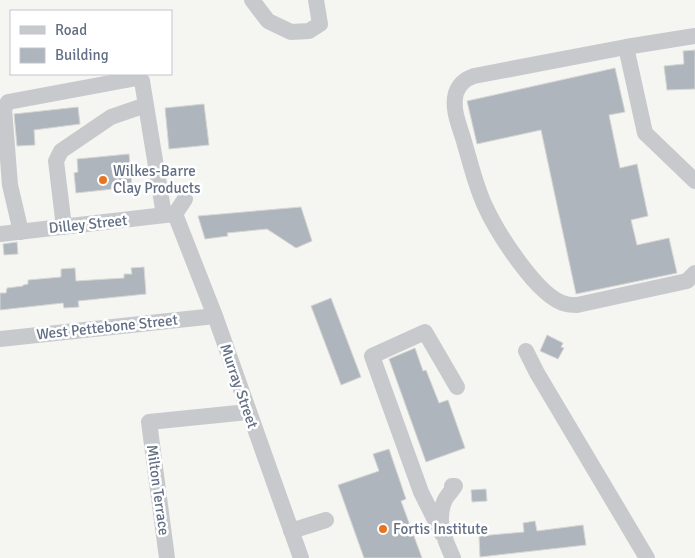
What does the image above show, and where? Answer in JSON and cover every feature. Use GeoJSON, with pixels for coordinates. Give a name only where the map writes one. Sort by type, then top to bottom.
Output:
{"type":"FeatureCollection","features":[{"type":"Feature","properties":{"kind":"street"},"geometry":{"type":"LineString","coordinates":[[252,0],[268,21],[290,32],[310,31],[320,24],[316,0]]}},
{"type":"Feature","properties":{"kind":"street"},"geometry":{"type":"LineString","coordinates":[[695,36],[474,76],[460,84],[456,93],[455,111],[485,206],[506,244],[546,293],[566,304],[577,305],[687,281],[695,273]]}},
{"type":"Feature","properties":{"kind":"street"},"geometry":{"type":"LineString","coordinates":[[626,47],[645,133],[695,181]]}},
{"type":"Feature","properties":{"kind":"street","name":"Murray Street"},"geometry":{"type":"LineString","coordinates":[[21,232],[10,186],[4,109],[8,102],[137,78],[142,81],[169,215],[198,256],[215,316],[301,558]]}},
{"type":"Feature","properties":{"kind":"street"},"geometry":{"type":"LineString","coordinates":[[64,227],[56,161],[61,151],[111,117],[146,104]]}},
{"type":"Feature","properties":{"kind":"street"},"geometry":{"type":"LineString","coordinates":[[169,215],[185,199]]}},
{"type":"Feature","properties":{"kind":"street","name":"Dilley Street"},"geometry":{"type":"LineString","coordinates":[[0,234],[169,215]]}},
{"type":"Feature","properties":{"kind":"street","name":"West Pettebone Street"},"geometry":{"type":"LineString","coordinates":[[0,339],[215,316]]}},
{"type":"Feature","properties":{"kind":"street"},"geometry":{"type":"LineString","coordinates":[[453,558],[421,492],[372,356],[425,332],[457,387]]}},
{"type":"Feature","properties":{"kind":"street"},"geometry":{"type":"LineString","coordinates":[[526,350],[537,373],[647,558]]}},
{"type":"Feature","properties":{"kind":"street","name":"Milton Terrace"},"geometry":{"type":"LineString","coordinates":[[167,558],[149,422],[248,412]]}},
{"type":"Feature","properties":{"kind":"street"},"geometry":{"type":"LineString","coordinates":[[442,534],[440,523],[444,502],[455,486],[452,486]]}},
{"type":"Feature","properties":{"kind":"street"},"geometry":{"type":"LineString","coordinates":[[291,531],[326,520]]}},
{"type":"Feature","properties":{"kind":"building"},"geometry":{"type":"Polygon","coordinates":[[[695,50],[695,89],[667,90],[664,66],[684,64],[683,51],[695,50]]]}},
{"type":"Feature","properties":{"kind":"building"},"geometry":{"type":"Polygon","coordinates":[[[615,68],[625,112],[609,115],[620,168],[637,164],[648,216],[631,220],[637,245],[669,238],[677,273],[576,294],[541,130],[477,144],[467,101],[615,68]]]}},
{"type":"Feature","properties":{"kind":"building"},"geometry":{"type":"Polygon","coordinates":[[[204,104],[209,145],[169,149],[165,108],[204,104]]]}},
{"type":"Feature","properties":{"kind":"building"},"geometry":{"type":"Polygon","coordinates":[[[78,107],[80,124],[34,130],[35,145],[17,146],[14,114],[78,107]]]}},
{"type":"Feature","properties":{"kind":"building","name":"Wilkes-Barre Clay Products"},"geometry":{"type":"Polygon","coordinates":[[[129,154],[132,187],[76,193],[74,173],[78,172],[77,159],[129,154]]]}},
{"type":"Feature","properties":{"kind":"building"},"geometry":{"type":"Polygon","coordinates":[[[301,207],[312,241],[296,248],[267,229],[227,233],[228,236],[205,239],[198,216],[301,207]]]}},
{"type":"Feature","properties":{"kind":"building"},"geometry":{"type":"Polygon","coordinates":[[[17,242],[18,254],[4,255],[3,244],[17,242]]]}},
{"type":"Feature","properties":{"kind":"building"},"geometry":{"type":"Polygon","coordinates":[[[144,267],[146,294],[78,301],[79,307],[64,308],[63,303],[0,310],[0,293],[6,293],[7,288],[23,286],[28,284],[28,280],[61,277],[61,269],[75,268],[76,281],[124,278],[124,274],[132,274],[131,268],[144,267]]]}},
{"type":"Feature","properties":{"kind":"building"},"geometry":{"type":"Polygon","coordinates":[[[331,298],[361,377],[341,385],[311,306],[331,298]]]}},
{"type":"Feature","properties":{"kind":"building"},"geometry":{"type":"Polygon","coordinates":[[[547,335],[563,343],[561,347],[564,348],[558,359],[540,351],[547,335]]]}},
{"type":"Feature","properties":{"kind":"building"},"geometry":{"type":"Polygon","coordinates":[[[415,348],[423,371],[426,370],[439,403],[448,400],[465,448],[426,462],[389,359],[415,348]]]}},
{"type":"Feature","properties":{"kind":"building","name":"Fortis Institute"},"geometry":{"type":"Polygon","coordinates":[[[389,449],[406,499],[401,501],[422,558],[364,558],[338,485],[379,471],[373,454],[389,449]]]}},
{"type":"Feature","properties":{"kind":"building"},"geometry":{"type":"Polygon","coordinates":[[[486,489],[487,501],[472,502],[471,490],[486,489]]]}},
{"type":"Feature","properties":{"kind":"building"},"geometry":{"type":"Polygon","coordinates":[[[535,521],[537,531],[583,525],[586,545],[480,557],[479,536],[524,532],[523,523],[535,521]]]}},
{"type":"Feature","properties":{"kind":"place","name":"Wilkes-Barre Clay Products"},"geometry":{"type":"Point","coordinates":[103,180]}},
{"type":"Feature","properties":{"kind":"place","name":"Fortis Institute"},"geometry":{"type":"Point","coordinates":[383,529]}}]}
